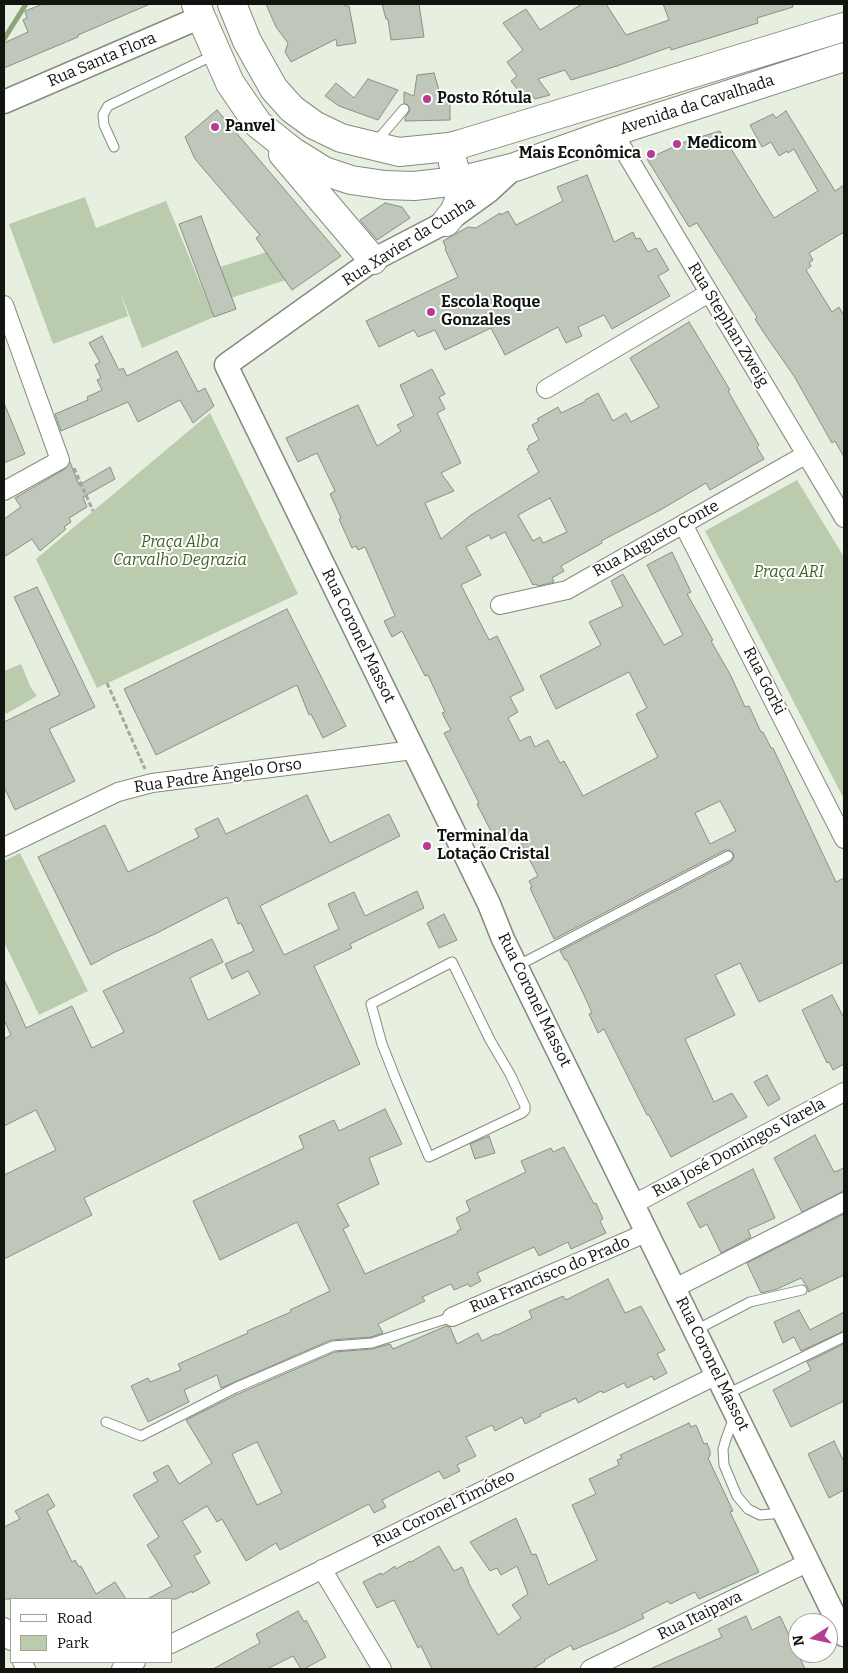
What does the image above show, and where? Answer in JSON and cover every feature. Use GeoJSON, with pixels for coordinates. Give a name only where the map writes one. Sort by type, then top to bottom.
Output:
{"type":"FeatureCollection","features":[{"type":"Feature","properties":{"kind":"main road","name":"Avenida da Cavalhada"},"geometry":{"type":"LineString","coordinates":[[232,4],[247,41],[274,89],[292,109],[314,125],[341,138],[407,152],[449,147],[844,27]]}},
{"type":"Feature","properties":{"kind":"main road","name":"Avenida da Cavalhada"},"geometry":{"type":"LineString","coordinates":[[198,11],[230,83],[258,124],[292,151],[324,171],[351,180],[385,185],[414,186],[458,181],[515,167],[613,132],[844,57]]}},
{"type":"Feature","properties":{"kind":"main road"},"geometry":{"type":"LineString","coordinates":[[198,11],[225,24],[252,68],[274,89]]}},
{"type":"Feature","properties":{"kind":"main road"},"geometry":{"type":"LineString","coordinates":[[258,124],[373,260]]}},
{"type":"Feature","properties":{"kind":"main road"},"geometry":{"type":"LineString","coordinates":[[446,222],[454,212],[459,201],[458,181],[449,147]]}},
{"type":"Feature","properties":{"kind":"street","name":"Rua Santa Flora"},"geometry":{"type":"LineString","coordinates":[[4,102],[198,11]]}},
{"type":"Feature","properties":{"kind":"street","name":"Rua Stephan Zweig"},"geometry":{"type":"LineString","coordinates":[[613,132],[844,518]]}},
{"type":"Feature","properties":{"kind":"street","name":"Rua Xavier da Cunha"},"geometry":{"type":"LineString","coordinates":[[226,365],[373,260],[446,222],[490,191],[515,167]]}},
{"type":"Feature","properties":{"kind":"street"},"geometry":{"type":"LineString","coordinates":[[546,389],[709,293]]}},
{"type":"Feature","properties":{"kind":"street"},"geometry":{"type":"LineString","coordinates":[[4,305],[60,460],[4,491]]}},
{"type":"Feature","properties":{"kind":"street","name":"Rua Coronel Massot"},"geometry":{"type":"LineString","coordinates":[[226,365],[784,1513],[835,1609],[844,1635]]}},
{"type":"Feature","properties":{"kind":"street","name":"Rua Augusto Conte"},"geometry":{"type":"LineString","coordinates":[[500,605],[567,590],[805,455]]}},
{"type":"Feature","properties":{"kind":"street","name":"Rua Gorki"},"geometry":{"type":"LineString","coordinates":[[683,524],[844,839]]}},
{"type":"Feature","properties":{"kind":"street","name":"Rua Padre Ângelo Orso"},"geometry":{"type":"LineString","coordinates":[[4,847],[118,792],[152,783],[413,750]]}},
{"type":"Feature","properties":{"kind":"street","name":"Rua José Domingos Varela"},"geometry":{"type":"LineString","coordinates":[[634,1204],[844,1092]]}},
{"type":"Feature","properties":{"kind":"street"},"geometry":{"type":"LineString","coordinates":[[675,1288],[844,1202]]}},
{"type":"Feature","properties":{"kind":"street","name":"Rua Francisco do Prado"},"geometry":{"type":"LineString","coordinates":[[452,1317],[648,1232]]}},
{"type":"Feature","properties":{"kind":"street","name":"Rua Coronel Timóteo"},"geometry":{"type":"LineString","coordinates":[[172,1644],[322,1569],[727,1394]]}},
{"type":"Feature","properties":{"kind":"street","name":"Rua Itaipava"},"geometry":{"type":"LineString","coordinates":[[590,1669],[809,1562]]}},
{"type":"Feature","properties":{"kind":"street"},"geometry":{"type":"LineString","coordinates":[[322,1569],[382,1669]]}},
{"type":"Feature","properties":{"kind":"street"},"geometry":{"type":"LineString","coordinates":[[4,1627],[10,1639]]}},
{"type":"Feature","properties":{"kind":"street"},"geometry":{"type":"LineString","coordinates":[[121,1669],[134,1663]]}},
{"type":"Feature","properties":{"kind":"lane"},"geometry":{"type":"LineString","coordinates":[[114,147],[104,125],[103,115],[108,106],[217,54]]}},
{"type":"Feature","properties":{"kind":"lane"},"geometry":{"type":"LineString","coordinates":[[372,146],[404,109]]}},
{"type":"Feature","properties":{"kind":"lane"},"geometry":{"type":"LineString","coordinates":[[517,966],[728,856]]}},
{"type":"Feature","properties":{"kind":"lane"},"geometry":{"type":"LineString","coordinates":[[452,962],[490,1040],[510,1074],[525,1110],[429,1157],[382,1044],[371,1004],[452,962]]}},
{"type":"Feature","properties":{"kind":"lane"},"geometry":{"type":"LineString","coordinates":[[696,1330],[750,1302],[802,1290]]}},
{"type":"Feature","properties":{"kind":"lane"},"geometry":{"type":"LineString","coordinates":[[106,1422],[141,1436],[235,1388],[333,1346],[372,1343],[452,1317]]}},
{"type":"Feature","properties":{"kind":"lane"},"geometry":{"type":"LineString","coordinates":[[784,1513],[760,1515],[748,1509],[737,1496],[724,1465],[723,1449],[727,1394],[844,1337]]}},
{"type":"Feature","properties":{"kind":"path"},"geometry":{"type":"LineString","coordinates":[[60,460],[70,458],[94,510]]}},
{"type":"Feature","properties":{"kind":"path"},"geometry":{"type":"LineString","coordinates":[[107,683],[152,783]]}},
{"type":"Feature","properties":{"kind":"green space"},"geometry":{"type":"Polygon","coordinates":[[[85,197],[96,228],[166,201],[214,317],[142,348],[120,292],[128,316],[53,344],[9,224],[85,197]]]}},
{"type":"Feature","properties":{"kind":"green space"},"geometry":{"type":"Polygon","coordinates":[[[276,249],[286,280],[231,298],[220,267],[276,249]]]}},
{"type":"Feature","properties":{"kind":"green space","name":"Praça Alba Carvalho Degrazia"},"geometry":{"type":"Polygon","coordinates":[[[210,413],[298,594],[97,688],[36,559],[210,413]]]}},
{"type":"Feature","properties":{"kind":"green space","name":"Praça ARI"},"geometry":{"type":"Polygon","coordinates":[[[797,480],[844,557],[844,799],[705,531],[797,480]]]}},
{"type":"Feature","properties":{"kind":"green space"},"geometry":{"type":"Polygon","coordinates":[[[21,664],[31,688],[37,696],[6,714],[4,708],[4,671],[21,664]]]}},
{"type":"Feature","properties":{"kind":"green space"},"geometry":{"type":"Polygon","coordinates":[[[20,853],[88,991],[39,1015],[4,942],[4,861],[20,853]]]}},
{"type":"Feature","properties":{"kind":"building"},"geometry":{"type":"Polygon","coordinates":[[[43,4],[150,4],[4,68],[4,43],[28,32],[23,20],[27,18],[25,11],[43,4]]]}},
{"type":"Feature","properties":{"kind":"building"},"geometry":{"type":"Polygon","coordinates":[[[266,4],[344,4],[349,6],[356,43],[337,46],[336,39],[291,62],[285,52],[288,43],[276,27],[266,4]]]}},
{"type":"Feature","properties":{"kind":"building"},"geometry":{"type":"Polygon","coordinates":[[[382,4],[419,4],[424,37],[391,40],[388,19],[386,19],[382,4]]]}},
{"type":"Feature","properties":{"kind":"building"},"geometry":{"type":"Polygon","coordinates":[[[582,4],[606,4],[626,35],[669,20],[663,4],[792,4],[793,7],[757,18],[758,23],[671,50],[670,47],[571,80],[565,70],[538,79],[550,95],[535,99],[532,95],[526,100],[511,81],[517,76],[507,62],[523,50],[503,23],[526,9],[540,30],[582,4]]]}},
{"type":"Feature","properties":{"kind":"building"},"geometry":{"type":"Polygon","coordinates":[[[434,73],[441,97],[450,97],[450,120],[405,121],[410,110],[408,105],[404,103],[404,92],[414,96],[417,75],[434,73]]]}},
{"type":"Feature","properties":{"kind":"building"},"geometry":{"type":"Polygon","coordinates":[[[368,79],[398,90],[378,120],[339,106],[325,96],[336,83],[354,98],[368,79]]]}},
{"type":"Feature","properties":{"kind":"building"},"geometry":{"type":"Polygon","coordinates":[[[217,110],[341,256],[292,290],[256,238],[260,235],[195,159],[185,137],[217,110]]]}},
{"type":"Feature","properties":{"kind":"building"},"geometry":{"type":"Polygon","coordinates":[[[786,111],[835,191],[844,185],[844,232],[809,253],[813,260],[809,263],[811,266],[806,270],[832,312],[839,307],[844,316],[844,457],[835,441],[832,443],[794,376],[755,319],[757,317],[697,223],[689,227],[647,159],[687,141],[720,131],[774,218],[818,191],[794,149],[779,156],[771,142],[762,147],[750,125],[773,114],[776,118],[786,111]]]}},
{"type":"Feature","properties":{"kind":"building"},"geometry":{"type":"Polygon","coordinates":[[[587,175],[614,242],[633,232],[636,239],[640,238],[648,252],[656,248],[669,270],[658,276],[670,296],[612,329],[604,315],[578,327],[582,336],[566,343],[558,327],[505,355],[491,328],[445,350],[435,330],[418,337],[414,330],[379,347],[366,321],[458,277],[443,241],[468,227],[476,228],[500,213],[501,215],[508,211],[516,225],[563,201],[557,187],[587,175]]]}},
{"type":"Feature","properties":{"kind":"building"},"geometry":{"type":"Polygon","coordinates":[[[385,203],[402,207],[410,218],[377,240],[360,220],[385,203]]]}},
{"type":"Feature","properties":{"kind":"building"},"geometry":{"type":"Polygon","coordinates":[[[201,216],[236,309],[214,317],[179,224],[201,216]]]}},
{"type":"Feature","properties":{"kind":"building"},"geometry":{"type":"Polygon","coordinates":[[[689,322],[730,390],[728,391],[759,445],[757,447],[764,459],[710,490],[706,483],[601,541],[602,543],[561,566],[564,571],[552,578],[554,582],[538,586],[536,584],[533,585],[505,532],[491,539],[489,535],[466,547],[481,575],[461,585],[489,640],[497,636],[524,690],[510,697],[518,712],[508,718],[520,741],[530,736],[535,747],[548,740],[560,763],[564,761],[583,796],[658,757],[636,714],[647,708],[629,672],[556,709],[540,676],[601,645],[589,622],[623,606],[611,581],[623,574],[664,645],[683,635],[647,565],[672,552],[691,592],[687,594],[713,640],[711,641],[731,676],[745,707],[749,706],[761,732],[763,732],[771,748],[773,748],[836,882],[844,878],[844,962],[759,1002],[740,963],[715,975],[735,1015],[685,1039],[714,1102],[732,1093],[747,1117],[671,1157],[649,1115],[647,1115],[604,1029],[598,1033],[589,1014],[592,1013],[584,995],[567,960],[565,960],[560,951],[731,862],[734,857],[733,853],[725,850],[554,939],[530,888],[532,887],[529,881],[538,876],[519,839],[512,842],[503,826],[494,837],[444,733],[451,730],[442,713],[445,712],[428,675],[425,676],[402,631],[392,637],[384,621],[395,616],[365,547],[358,550],[356,546],[352,548],[330,494],[335,491],[317,453],[298,462],[286,438],[358,405],[377,446],[401,431],[397,425],[414,416],[400,385],[432,369],[445,394],[439,397],[445,409],[437,413],[461,463],[441,473],[454,491],[425,503],[441,539],[471,515],[539,472],[527,449],[529,448],[528,446],[539,440],[532,425],[539,421],[537,419],[558,407],[561,413],[598,393],[613,421],[626,413],[631,422],[659,407],[630,358],[689,322]],[[550,498],[518,515],[533,541],[540,537],[543,543],[567,532],[550,498]],[[720,801],[695,813],[710,844],[736,831],[720,801]]]}},
{"type":"Feature","properties":{"kind":"building"},"geometry":{"type":"Polygon","coordinates":[[[102,336],[119,370],[123,368],[127,376],[177,351],[198,392],[205,388],[214,406],[193,423],[180,400],[138,422],[128,402],[61,431],[55,414],[88,400],[87,397],[102,390],[97,380],[101,378],[95,365],[100,362],[89,343],[102,336]]]}},
{"type":"Feature","properties":{"kind":"building"},"geometry":{"type":"Polygon","coordinates":[[[4,403],[25,454],[4,463],[4,403]]]}},
{"type":"Feature","properties":{"kind":"building"},"geometry":{"type":"Polygon","coordinates":[[[70,462],[79,485],[110,467],[115,479],[83,497],[87,507],[69,518],[71,522],[64,527],[66,529],[40,551],[32,539],[4,557],[4,519],[21,507],[15,498],[65,469],[70,462]]]}},
{"type":"Feature","properties":{"kind":"building"},"geometry":{"type":"Polygon","coordinates":[[[37,587],[95,707],[49,729],[75,781],[15,810],[4,787],[4,722],[60,695],[14,597],[37,587]]]}},
{"type":"Feature","properties":{"kind":"building"},"geometry":{"type":"Polygon","coordinates":[[[287,609],[346,726],[323,738],[311,714],[309,715],[297,685],[156,755],[124,689],[287,609]]]}},
{"type":"Feature","properties":{"kind":"building"},"geometry":{"type":"Polygon","coordinates":[[[307,795],[330,843],[389,814],[400,836],[260,906],[284,955],[339,929],[328,904],[354,892],[365,916],[417,891],[424,908],[350,944],[352,948],[314,966],[360,1064],[84,1198],[92,1215],[4,1259],[4,1175],[56,1150],[36,1110],[4,1126],[4,1039],[11,1035],[4,1020],[4,979],[26,1028],[72,1006],[92,1048],[124,1032],[103,991],[212,939],[223,962],[190,978],[208,1020],[260,994],[248,971],[232,979],[225,964],[254,951],[241,923],[238,924],[227,897],[91,965],[38,857],[105,825],[128,872],[199,837],[195,829],[218,818],[226,834],[307,795]]]}},
{"type":"Feature","properties":{"kind":"building"},"geometry":{"type":"Polygon","coordinates":[[[444,914],[457,940],[439,948],[427,923],[444,914]]]}},
{"type":"Feature","properties":{"kind":"building"},"geometry":{"type":"Polygon","coordinates":[[[832,995],[844,1018],[844,1064],[833,1070],[829,1062],[827,1063],[802,1010],[832,995]]]}},
{"type":"Feature","properties":{"kind":"building"},"geometry":{"type":"Polygon","coordinates":[[[767,1075],[780,1099],[768,1106],[754,1082],[767,1075]]]}},
{"type":"Feature","properties":{"kind":"building"},"geometry":{"type":"Polygon","coordinates":[[[385,1109],[402,1144],[369,1158],[379,1184],[337,1204],[349,1226],[343,1229],[365,1274],[458,1233],[457,1231],[461,1229],[456,1218],[470,1211],[466,1201],[526,1172],[521,1161],[551,1148],[553,1152],[564,1147],[594,1204],[596,1203],[603,1219],[600,1221],[606,1233],[571,1249],[568,1242],[539,1256],[534,1247],[477,1273],[481,1281],[470,1287],[468,1284],[454,1290],[451,1284],[422,1297],[425,1301],[378,1324],[383,1333],[371,1337],[331,1340],[221,1388],[217,1375],[184,1390],[189,1402],[148,1422],[131,1386],[148,1378],[150,1382],[181,1370],[178,1364],[248,1333],[247,1331],[291,1312],[290,1310],[330,1291],[297,1222],[220,1260],[193,1201],[304,1148],[299,1136],[334,1120],[339,1131],[385,1109]]]}},
{"type":"Feature","properties":{"kind":"building"},"geometry":{"type":"Polygon","coordinates":[[[815,1135],[834,1172],[844,1168],[844,1191],[802,1212],[774,1158],[815,1135]]]}},
{"type":"Feature","properties":{"kind":"building"},"geometry":{"type":"Polygon","coordinates":[[[489,1136],[495,1153],[475,1159],[470,1144],[489,1136]]]}},
{"type":"Feature","properties":{"kind":"building"},"geometry":{"type":"Polygon","coordinates":[[[753,1169],[775,1218],[748,1230],[751,1237],[721,1253],[707,1224],[700,1228],[687,1203],[753,1169]]]}},
{"type":"Feature","properties":{"kind":"building"},"geometry":{"type":"Polygon","coordinates":[[[844,1214],[844,1275],[808,1292],[808,1288],[801,1278],[777,1289],[761,1293],[747,1263],[844,1214]]]}},
{"type":"Feature","properties":{"kind":"building"},"geometry":{"type":"Polygon","coordinates":[[[608,1279],[625,1313],[641,1306],[665,1350],[657,1354],[667,1373],[654,1380],[652,1376],[627,1388],[624,1383],[603,1393],[602,1391],[599,1392],[578,1403],[576,1398],[540,1414],[541,1416],[525,1424],[522,1417],[495,1431],[492,1425],[466,1437],[476,1456],[457,1465],[460,1471],[444,1479],[439,1471],[382,1500],[386,1507],[374,1513],[369,1504],[280,1550],[276,1543],[246,1561],[222,1519],[217,1522],[207,1506],[182,1521],[201,1552],[194,1556],[210,1583],[176,1599],[149,1598],[172,1586],[147,1545],[159,1537],[133,1495],[158,1481],[153,1473],[168,1465],[179,1484],[212,1463],[186,1420],[238,1394],[335,1352],[372,1349],[390,1344],[393,1349],[446,1326],[450,1327],[457,1344],[478,1333],[482,1341],[532,1318],[529,1311],[563,1296],[566,1300],[608,1279]],[[257,1442],[232,1454],[257,1505],[282,1493],[257,1442]]]}},
{"type":"Feature","properties":{"kind":"building"},"geometry":{"type":"Polygon","coordinates":[[[799,1310],[810,1330],[844,1312],[844,1331],[801,1351],[794,1337],[783,1343],[774,1322],[799,1310]]]}},
{"type":"Feature","properties":{"kind":"building"},"geometry":{"type":"Polygon","coordinates":[[[844,1344],[844,1401],[791,1427],[773,1390],[811,1370],[807,1362],[844,1344]]]}},
{"type":"Feature","properties":{"kind":"building"},"geometry":{"type":"Polygon","coordinates":[[[689,1423],[691,1427],[696,1425],[704,1444],[707,1443],[710,1451],[708,1458],[733,1511],[730,1512],[759,1572],[699,1599],[695,1592],[670,1604],[668,1601],[642,1614],[644,1618],[573,1650],[571,1645],[544,1660],[533,1669],[432,1669],[421,1646],[418,1648],[394,1600],[377,1608],[363,1582],[381,1573],[382,1575],[395,1566],[396,1569],[411,1562],[439,1546],[454,1571],[462,1567],[468,1582],[498,1635],[521,1618],[512,1605],[528,1594],[517,1566],[501,1575],[497,1568],[490,1571],[470,1542],[516,1518],[532,1555],[536,1554],[548,1585],[597,1560],[572,1505],[596,1494],[589,1479],[619,1465],[617,1460],[622,1458],[620,1455],[689,1423]]]}},
{"type":"Feature","properties":{"kind":"building"},"geometry":{"type":"Polygon","coordinates":[[[834,1441],[844,1462],[844,1490],[829,1498],[808,1454],[834,1441]]]}},
{"type":"Feature","properties":{"kind":"building"},"geometry":{"type":"Polygon","coordinates":[[[48,1494],[55,1506],[47,1511],[72,1562],[75,1560],[79,1567],[81,1566],[96,1594],[115,1582],[125,1598],[4,1599],[4,1527],[20,1519],[15,1511],[48,1494]]]}},
{"type":"Feature","properties":{"kind":"building"},"geometry":{"type":"Polygon","coordinates":[[[298,1611],[304,1622],[306,1620],[326,1657],[304,1669],[301,1669],[293,1656],[267,1669],[213,1669],[260,1643],[256,1634],[298,1611]]]}},
{"type":"Feature","properties":{"kind":"building"},"geometry":{"type":"Polygon","coordinates":[[[746,1616],[752,1630],[780,1616],[788,1633],[788,1663],[802,1663],[805,1669],[650,1669],[722,1637],[718,1629],[746,1616]]]}},
{"type":"Feature","properties":{"kind":"waterway"},"geometry":{"type":"LineString","coordinates":[[4,39],[26,4]]}},
{"type":"Feature","properties":{"kind":"place","name":"Posto Rótula"},"geometry":{"type":"Point","coordinates":[427,99]}},
{"type":"Feature","properties":{"kind":"place","name":"Panvel"},"geometry":{"type":"Point","coordinates":[215,127]}},
{"type":"Feature","properties":{"kind":"place","name":"Medicom"},"geometry":{"type":"Point","coordinates":[677,144]}},
{"type":"Feature","properties":{"kind":"place","name":"Mais Econômica"},"geometry":{"type":"Point","coordinates":[651,154]}},
{"type":"Feature","properties":{"kind":"place","name":"Escola Roque Gonzales"},"geometry":{"type":"Point","coordinates":[431,312]}},
{"type":"Feature","properties":{"kind":"place","name":"Terminal da Lotação Cristal"},"geometry":{"type":"Point","coordinates":[427,846]}}]}
